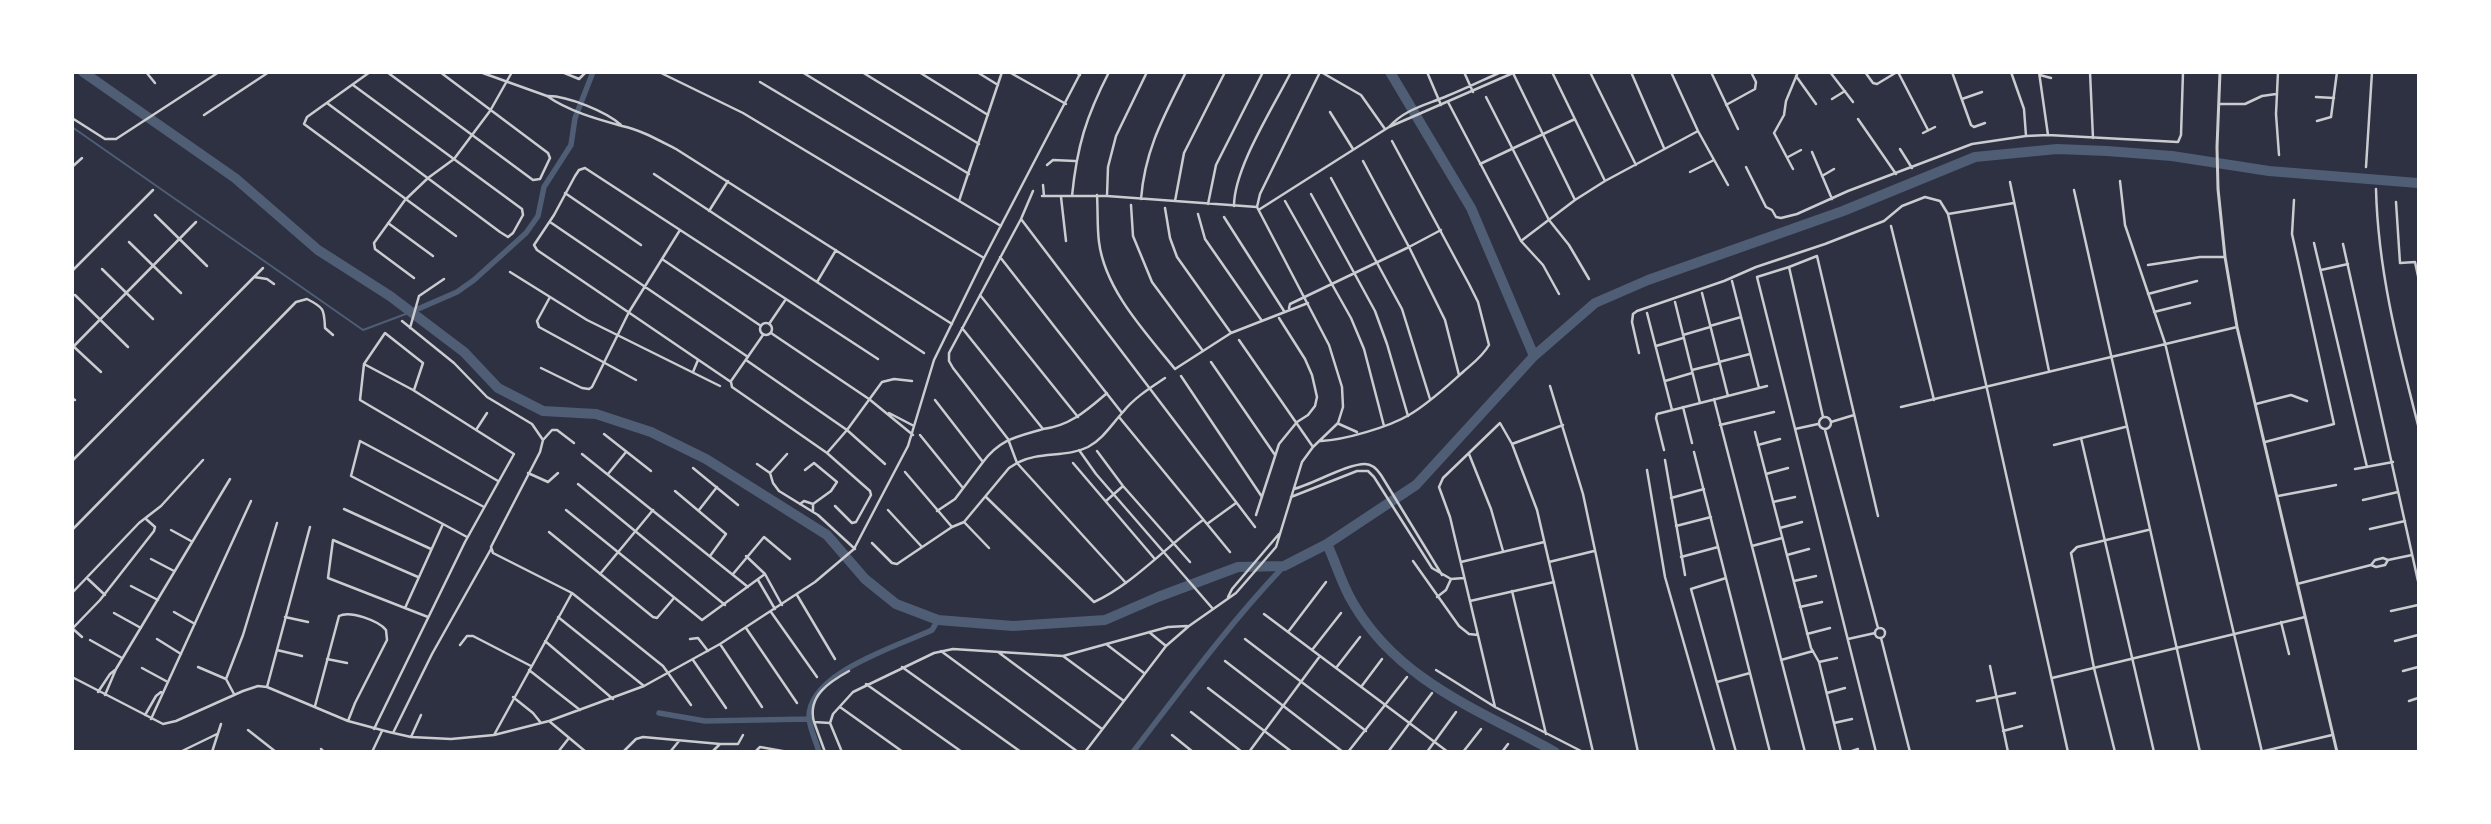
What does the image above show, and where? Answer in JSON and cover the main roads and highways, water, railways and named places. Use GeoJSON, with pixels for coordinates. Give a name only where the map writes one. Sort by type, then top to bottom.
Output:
{"type":"FeatureCollection","features":[{"type":"Feature","properties":{"kind":"waterway"},"geometry":{"type":"LineString","coordinates":[[83,72],[235,178],[318,250],[390,296],[464,352],[498,388],[543,411],[596,414],[651,432],[706,459],[827,535],[865,579],[896,604],[938,620],[1013,626],[1105,620],[1158,597],[1238,567],[1284,566],[1327,544],[1416,485],[1534,356],[1595,303],[1648,280],[1843,211],[1975,157],[2057,149],[2107,151],[2172,156],[2269,171],[2418,183]]}},
{"type":"Feature","properties":{"kind":"waterway"},"geometry":{"type":"LineString","coordinates":[[411,312],[457,292],[474,280],[526,233],[538,216],[544,187],[571,145],[575,118],[593,72]]}},
{"type":"Feature","properties":{"kind":"waterway"},"geometry":{"type":"LineString","coordinates":[[1390,72],[1471,208],[1534,356]]}},
{"type":"Feature","properties":{"kind":"waterway"},"geometry":{"type":"LineString","coordinates":[[72,127],[363,330],[411,312]]}},
{"type":"Feature","properties":{"kind":"waterway"},"geometry":{"type":"LineString","coordinates":[[1327,544],[1353,603],[1372,630],[1393,654],[1417,674],[1443,691],[1555,752]]}},
{"type":"Feature","properties":{"kind":"waterway"},"geometry":{"type":"LineString","coordinates":[[1133,752],[1225,633],[1284,566]]}},
{"type":"Feature","properties":{"kind":"waterway"},"geometry":{"type":"LineString","coordinates":[[819,752],[809,718],[812,702],[823,688],[838,675],[857,663],[932,630],[938,620]]}},
{"type":"Feature","properties":{"kind":"waterway"},"geometry":{"type":"LineString","coordinates":[[659,713],[705,721],[810,719]]}}]}
